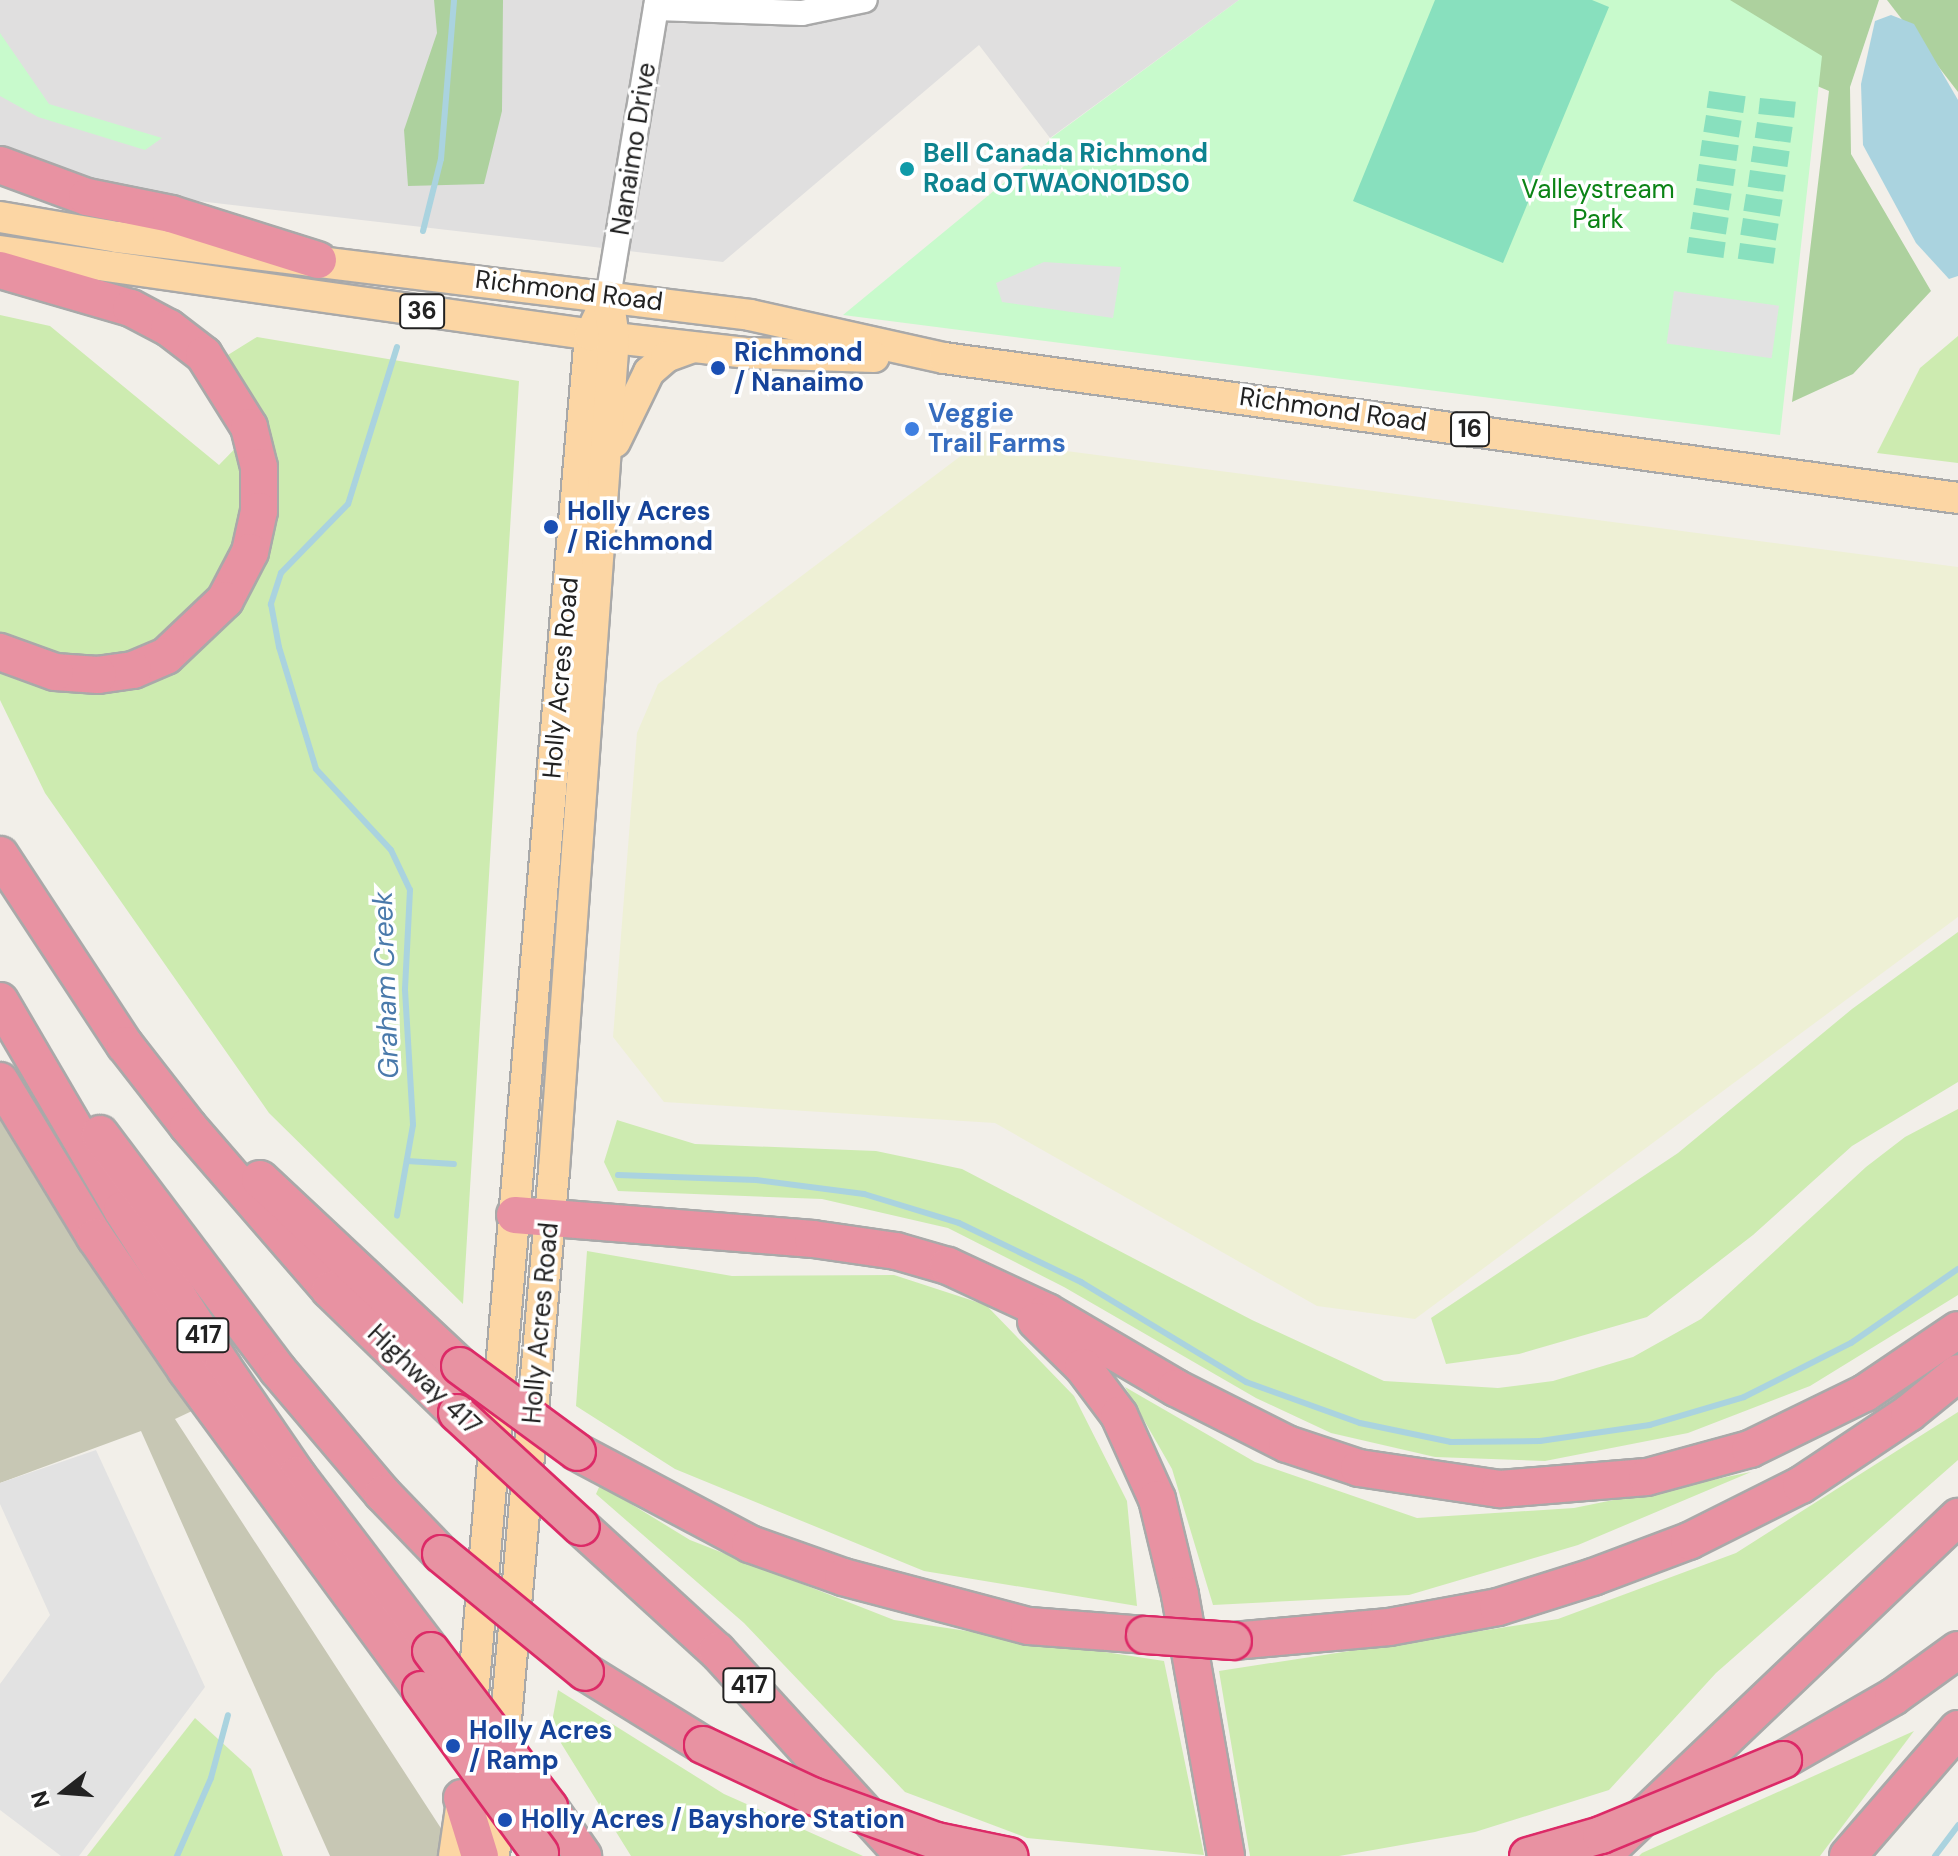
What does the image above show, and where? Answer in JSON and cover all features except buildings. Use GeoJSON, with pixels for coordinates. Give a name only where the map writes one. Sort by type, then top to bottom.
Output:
{"type":"FeatureCollection","features":[{"type":"Feature","properties":{"kind":"highway"},"geometry":{"type":"LineString","coordinates":[[0,165],[87,197],[171,214],[318,260]]}},
{"type":"Feature","properties":{"kind":"highway"},"geometry":{"type":"LineString","coordinates":[[0,270],[131,308],[204,355],[249,427],[259,467],[259,511],[250,552],[225,600],[166,656],[133,670],[98,675],[55,672],[0,652]]}},
{"type":"Feature","properties":{"kind":"highway","name":"Highway 417"},"geometry":{"type":"LineString","coordinates":[[0,855],[134,1057],[257,1210],[330,1290],[457,1413],[717,1651],[904,1856]]}},
{"type":"Feature","properties":{"kind":"highway"},"geometry":{"type":"LineString","coordinates":[[63,954],[270,1190],[460,1366],[577,1452],[750,1544],[843,1577],[1029,1626],[1233,1641],[1389,1627],[1498,1607],[1593,1577],[1689,1541],[1801,1485],[1909,1413],[1958,1373]]}},
{"type":"Feature","properties":{"kind":"highway"},"geometry":{"type":"LineString","coordinates":[[0,1000],[277,1369],[383,1494],[441,1554],[585,1672],[703,1745],[812,1796],[936,1841],[1009,1856]]}},
{"type":"Feature","properties":{"kind":"highway","name":"417"},"geometry":{"type":"LineString","coordinates":[[0,1000],[122,1210],[223,1367],[297,1475],[583,1856]]}},
{"type":"Feature","properties":{"kind":"highway"},"geometry":{"type":"LineString","coordinates":[[0,1081],[95,1237],[186,1370],[541,1854]]}},
{"type":"Feature","properties":{"kind":"highway"},"geometry":{"type":"LineString","coordinates":[[532,1216],[869,1246],[977,1278],[1287,1444],[1359,1468],[1500,1489],[1647,1477],[1750,1449],[1865,1393],[1958,1330]]}},
{"type":"Feature","properties":{"kind":"highway"},"geometry":{"type":"LineString","coordinates":[[977,1278],[1040,1324],[1076,1359],[1119,1415],[1146,1468],[1180,1595],[1226,1856]]}},
{"type":"Feature","properties":{"kind":"highway"},"geometry":{"type":"LineString","coordinates":[[1602,1856],[1958,1517]]}},
{"type":"Feature","properties":{"kind":"highway"},"geometry":{"type":"LineString","coordinates":[[1528,1856],[1601,1835],[1783,1760],[1893,1697],[1958,1650]]}},
{"type":"Feature","properties":{"kind":"highway"},"geometry":{"type":"LineString","coordinates":[[1848,1856],[1958,1729]]}},
{"type":"Feature","properties":{"kind":"highway"},"geometry":{"type":"LineString","coordinates":[[462,1798],[480,1856]]}},
{"type":"Feature","properties":{"kind":"main road","name":"Richmond Road"},"geometry":{"type":"LineString","coordinates":[[0,217],[117,237],[750,315],[981,364],[1958,498]]}},
{"type":"Feature","properties":{"kind":"main road","name":"Richmond Road"},"geometry":{"type":"LineString","coordinates":[[0,251],[693,347],[944,358]]}},
{"type":"Feature","properties":{"kind":"main road","name":"Holly Acres Road"},"geometry":{"type":"LineString","coordinates":[[494,1856],[532,1216],[602,336],[608,297]]}},
{"type":"Feature","properties":{"kind":"main road","name":"Holly Acres Road"},"geometry":{"type":"LineString","coordinates":[[454,1856],[532,1216],[604,467],[602,336]]}},
{"type":"Feature","properties":{"kind":"main road"},"geometry":{"type":"LineString","coordinates":[[604,467],[649,372],[666,357],[693,347]]}},
{"type":"Feature","properties":{"kind":"street"},"geometry":{"type":"LineString","coordinates":[[657,4],[802,13],[865,0]]}},
{"type":"Feature","properties":{"kind":"street","name":"Nanaimo Drive"},"geometry":{"type":"LineString","coordinates":[[608,297],[657,4]]}},
{"type":"Feature","properties":{"kind":"shaded area"},"geometry":{"type":"Polygon","coordinates":[[[0,0],[1239,0],[1050,138],[979,45],[723,262],[138,194],[0,145],[0,0]]]}},
{"type":"Feature","properties":{"kind":"shaded area"},"geometry":{"type":"Polygon","coordinates":[[[1044,262],[1121,267],[1113,318],[1002,302],[996,283],[1044,262]]]}},
{"type":"Feature","properties":{"kind":"shaded area"},"geometry":{"type":"Polygon","coordinates":[[[1674,291],[1779,306],[1772,358],[1667,343],[1674,291]]]}},
{"type":"Feature","properties":{"kind":"shaded area"},"geometry":{"type":"Polygon","coordinates":[[[982,440],[1958,567],[1958,917],[1415,1319],[1317,1306],[995,1123],[664,1102],[613,1037],[637,733],[658,684],[982,440]]]}},
{"type":"Feature","properties":{"kind":"shaded area"},"geometry":{"type":"Polygon","coordinates":[[[0,1109],[90,1259],[192,1411],[175,1419],[459,1856],[330,1856],[141,1431],[0,1483],[0,1109]]]}},
{"type":"Feature","properties":{"kind":"shaded area"},"geometry":{"type":"Polygon","coordinates":[[[96,1450],[205,1687],[79,1856],[61,1856],[0,1810],[0,1684],[50,1615],[0,1504],[0,1483],[96,1450]]]}},
{"type":"Feature","properties":{"kind":"green space"},"geometry":{"type":"Polygon","coordinates":[[[434,0],[503,0],[502,111],[484,184],[408,186],[404,130],[437,33],[434,0]]]}},
{"type":"Feature","properties":{"kind":"green space","name":"Valleystream Park"},"geometry":{"type":"Polygon","coordinates":[[[1239,0],[1730,0],[1822,56],[1780,435],[843,315],[1035,157],[1051,138],[1239,0]]]}},
{"type":"Feature","properties":{"kind":"green space"},"geometry":{"type":"Polygon","coordinates":[[[1435,0],[1592,0],[1609,7],[1503,263],[1353,201],[1435,0]]]}},
{"type":"Feature","properties":{"kind":"green space"},"geometry":{"type":"Polygon","coordinates":[[[1613,0],[1879,0],[1850,87],[1851,154],[1931,291],[1853,374],[1792,402],[1829,91],[1613,0]]]}},
{"type":"Feature","properties":{"kind":"green space"},"geometry":{"type":"Polygon","coordinates":[[[1887,0],[1958,0],[1958,92],[1887,0]]]}},
{"type":"Feature","properties":{"kind":"green space"},"geometry":{"type":"Polygon","coordinates":[[[0,33],[49,104],[162,138],[145,150],[38,117],[0,96],[0,33]]]}},
{"type":"Feature","properties":{"kind":"green space"},"geometry":{"type":"Polygon","coordinates":[[[1709,91],[1746,96],[1743,113],[1707,108],[1709,91]]]}},
{"type":"Feature","properties":{"kind":"green space"},"geometry":{"type":"Polygon","coordinates":[[[1760,98],[1796,102],[1794,118],[1758,114],[1760,98]]]}},
{"type":"Feature","properties":{"kind":"green space"},"geometry":{"type":"Polygon","coordinates":[[[1706,115],[1742,121],[1739,137],[1703,132],[1706,115]]]}},
{"type":"Feature","properties":{"kind":"green space"},"geometry":{"type":"Polygon","coordinates":[[[1757,122],[1793,127],[1790,143],[1755,138],[1757,122]]]}},
{"type":"Feature","properties":{"kind":"green space"},"geometry":{"type":"Polygon","coordinates":[[[1702,140],[1739,145],[1736,161],[1700,156],[1702,140]]]}},
{"type":"Feature","properties":{"kind":"green space"},"geometry":{"type":"Polygon","coordinates":[[[1753,146],[1790,151],[1787,167],[1751,162],[1753,146]]]}},
{"type":"Feature","properties":{"kind":"green space"},"geometry":{"type":"Polygon","coordinates":[[[1699,164],[1736,169],[1733,186],[1697,181],[1699,164]]]}},
{"type":"Feature","properties":{"kind":"green space"},"geometry":{"type":"Polygon","coordinates":[[[1750,170],[1786,175],[1783,192],[1748,187],[1750,170]]]}},
{"type":"Feature","properties":{"kind":"green space"},"geometry":{"type":"Polygon","coordinates":[[[1696,188],[1732,194],[1729,210],[1693,205],[1696,188]]]}},
{"type":"Feature","properties":{"kind":"green space"},"geometry":{"type":"Polygon","coordinates":[[[1746,194],[1783,200],[1780,217],[1743,211],[1746,194]]]}},
{"type":"Feature","properties":{"kind":"green space"},"geometry":{"type":"Polygon","coordinates":[[[1693,212],[1729,218],[1726,234],[1690,229],[1693,212]]]}},
{"type":"Feature","properties":{"kind":"green space"},"geometry":{"type":"Polygon","coordinates":[[[1743,218],[1779,224],[1776,240],[1740,235],[1743,218]]]}},
{"type":"Feature","properties":{"kind":"green space"},"geometry":{"type":"Polygon","coordinates":[[[1689,237],[1726,242],[1723,258],[1687,253],[1689,237]]]}},
{"type":"Feature","properties":{"kind":"green space"},"geometry":{"type":"Polygon","coordinates":[[[1740,243],[1776,248],[1773,264],[1738,259],[1740,243]]]}},
{"type":"Feature","properties":{"kind":"green space"},"geometry":{"type":"Polygon","coordinates":[[[0,315],[50,326],[219,465],[259,424],[223,358],[257,337],[519,381],[463,1304],[269,1113],[45,793],[0,700],[0,315]]]}},
{"type":"Feature","properties":{"kind":"green space"},"geometry":{"type":"Polygon","coordinates":[[[1958,336],[1958,463],[1877,453],[1920,368],[1958,336]]]}},
{"type":"Feature","properties":{"kind":"green space"},"geometry":{"type":"Polygon","coordinates":[[[1958,932],[1958,1082],[1852,1146],[1753,1235],[1647,1317],[1519,1354],[1446,1364],[1431,1318],[1678,1153],[1852,1009],[1958,932]]]}},
{"type":"Feature","properties":{"kind":"green space"},"geometry":{"type":"Polygon","coordinates":[[[1958,1109],[1958,1295],[1810,1386],[1688,1433],[1545,1461],[1435,1457],[1331,1433],[1256,1398],[1064,1287],[948,1228],[822,1199],[618,1191],[604,1162],[617,1120],[695,1144],[876,1151],[962,1169],[1252,1320],[1384,1381],[1498,1388],[1553,1381],[1633,1357],[1701,1319],[1866,1167],[1905,1137],[1958,1109]]]}},
{"type":"Feature","properties":{"kind":"green space"},"geometry":{"type":"Polygon","coordinates":[[[587,1251],[732,1276],[894,1275],[986,1305],[1074,1396],[1127,1501],[1137,1606],[924,1571],[675,1469],[576,1406],[587,1251]]]}},
{"type":"Feature","properties":{"kind":"green space"},"geometry":{"type":"Polygon","coordinates":[[[1125,1387],[1255,1462],[1417,1518],[1574,1508],[1751,1472],[1578,1545],[1409,1595],[1213,1605],[1172,1469],[1125,1387]]]}},
{"type":"Feature","properties":{"kind":"green space"},"geometry":{"type":"Polygon","coordinates":[[[1958,1412],[1958,1460],[1716,1673],[1609,1790],[1475,1832],[1339,1856],[1250,1856],[1219,1671],[1558,1619],[1736,1553],[1958,1412]]]}},
{"type":"Feature","properties":{"kind":"green space"},"geometry":{"type":"Polygon","coordinates":[[[600,1485],[690,1540],[894,1620],[1164,1661],[1204,1855],[1027,1838],[905,1792],[744,1623],[596,1494],[600,1485]]]}},
{"type":"Feature","properties":{"kind":"green space"},"geometry":{"type":"Polygon","coordinates":[[[558,1690],[724,1794],[863,1856],[631,1856],[551,1727],[558,1690]]]}},
{"type":"Feature","properties":{"kind":"green space"},"geometry":{"type":"Polygon","coordinates":[[[195,1718],[251,1769],[283,1856],[87,1856],[195,1718]]]}},
{"type":"Feature","properties":{"kind":"green space"},"geometry":{"type":"Polygon","coordinates":[[[1914,1731],[1820,1856],[1639,1856],[1642,1853],[1914,1731]]]}},
{"type":"Feature","properties":{"kind":"water"},"geometry":{"type":"Polygon","coordinates":[[[1891,15],[1914,24],[1958,100],[1958,276],[1949,279],[1916,243],[1863,145],[1861,84],[1875,21],[1891,15]]]}},
{"type":"Feature","properties":{"kind":"waterway","name":"Graham Creek"},"geometry":{"type":"LineString","coordinates":[[423,231],[441,159],[454,0]]}},
{"type":"Feature","properties":{"kind":"waterway","name":"Graham Creek"},"geometry":{"type":"LineString","coordinates":[[397,347],[348,504],[281,573],[271,604],[279,647],[316,769],[391,850],[410,890],[405,990],[413,1125],[397,1216]]}},
{"type":"Feature","properties":{"kind":"waterway"},"geometry":{"type":"LineString","coordinates":[[407,1161],[454,1164]]}},
{"type":"Feature","properties":{"kind":"waterway"},"geometry":{"type":"LineString","coordinates":[[618,1175],[756,1180],[864,1194],[959,1223],[1081,1282],[1246,1382],[1360,1423],[1451,1442],[1540,1441],[1650,1425],[1744,1397],[1851,1343],[1958,1269]]}},
{"type":"Feature","properties":{"kind":"waterway","name":"Graham Creek"},"geometry":{"type":"LineString","coordinates":[[177,1856],[211,1778],[228,1715]]}},
{"type":"Feature","properties":{"kind":"waterway"},"geometry":{"type":"LineString","coordinates":[[1935,1856],[1958,1825]]}},
{"type":"Feature","properties":{"kind":"place","name":"Bell Canada Richmond Road OTWAON01DS0"},"geometry":{"type":"Point","coordinates":[907,169]}},
{"type":"Feature","properties":{"kind":"place","name":"Richmond / Nanaimo"},"geometry":{"type":"Point","coordinates":[718,368]}},
{"type":"Feature","properties":{"kind":"place","name":"Veggie Trail Farms"},"geometry":{"type":"Point","coordinates":[912,429]}},
{"type":"Feature","properties":{"kind":"place","name":"Holly Acres / Richmond"},"geometry":{"type":"Point","coordinates":[551,527]}},
{"type":"Feature","properties":{"kind":"place","name":"Holly Acres / Ramp"},"geometry":{"type":"Point","coordinates":[453,1746]}},
{"type":"Feature","properties":{"kind":"place","name":"Holly Acres / Bayshore Station"},"geometry":{"type":"Point","coordinates":[505,1820]}}]}
